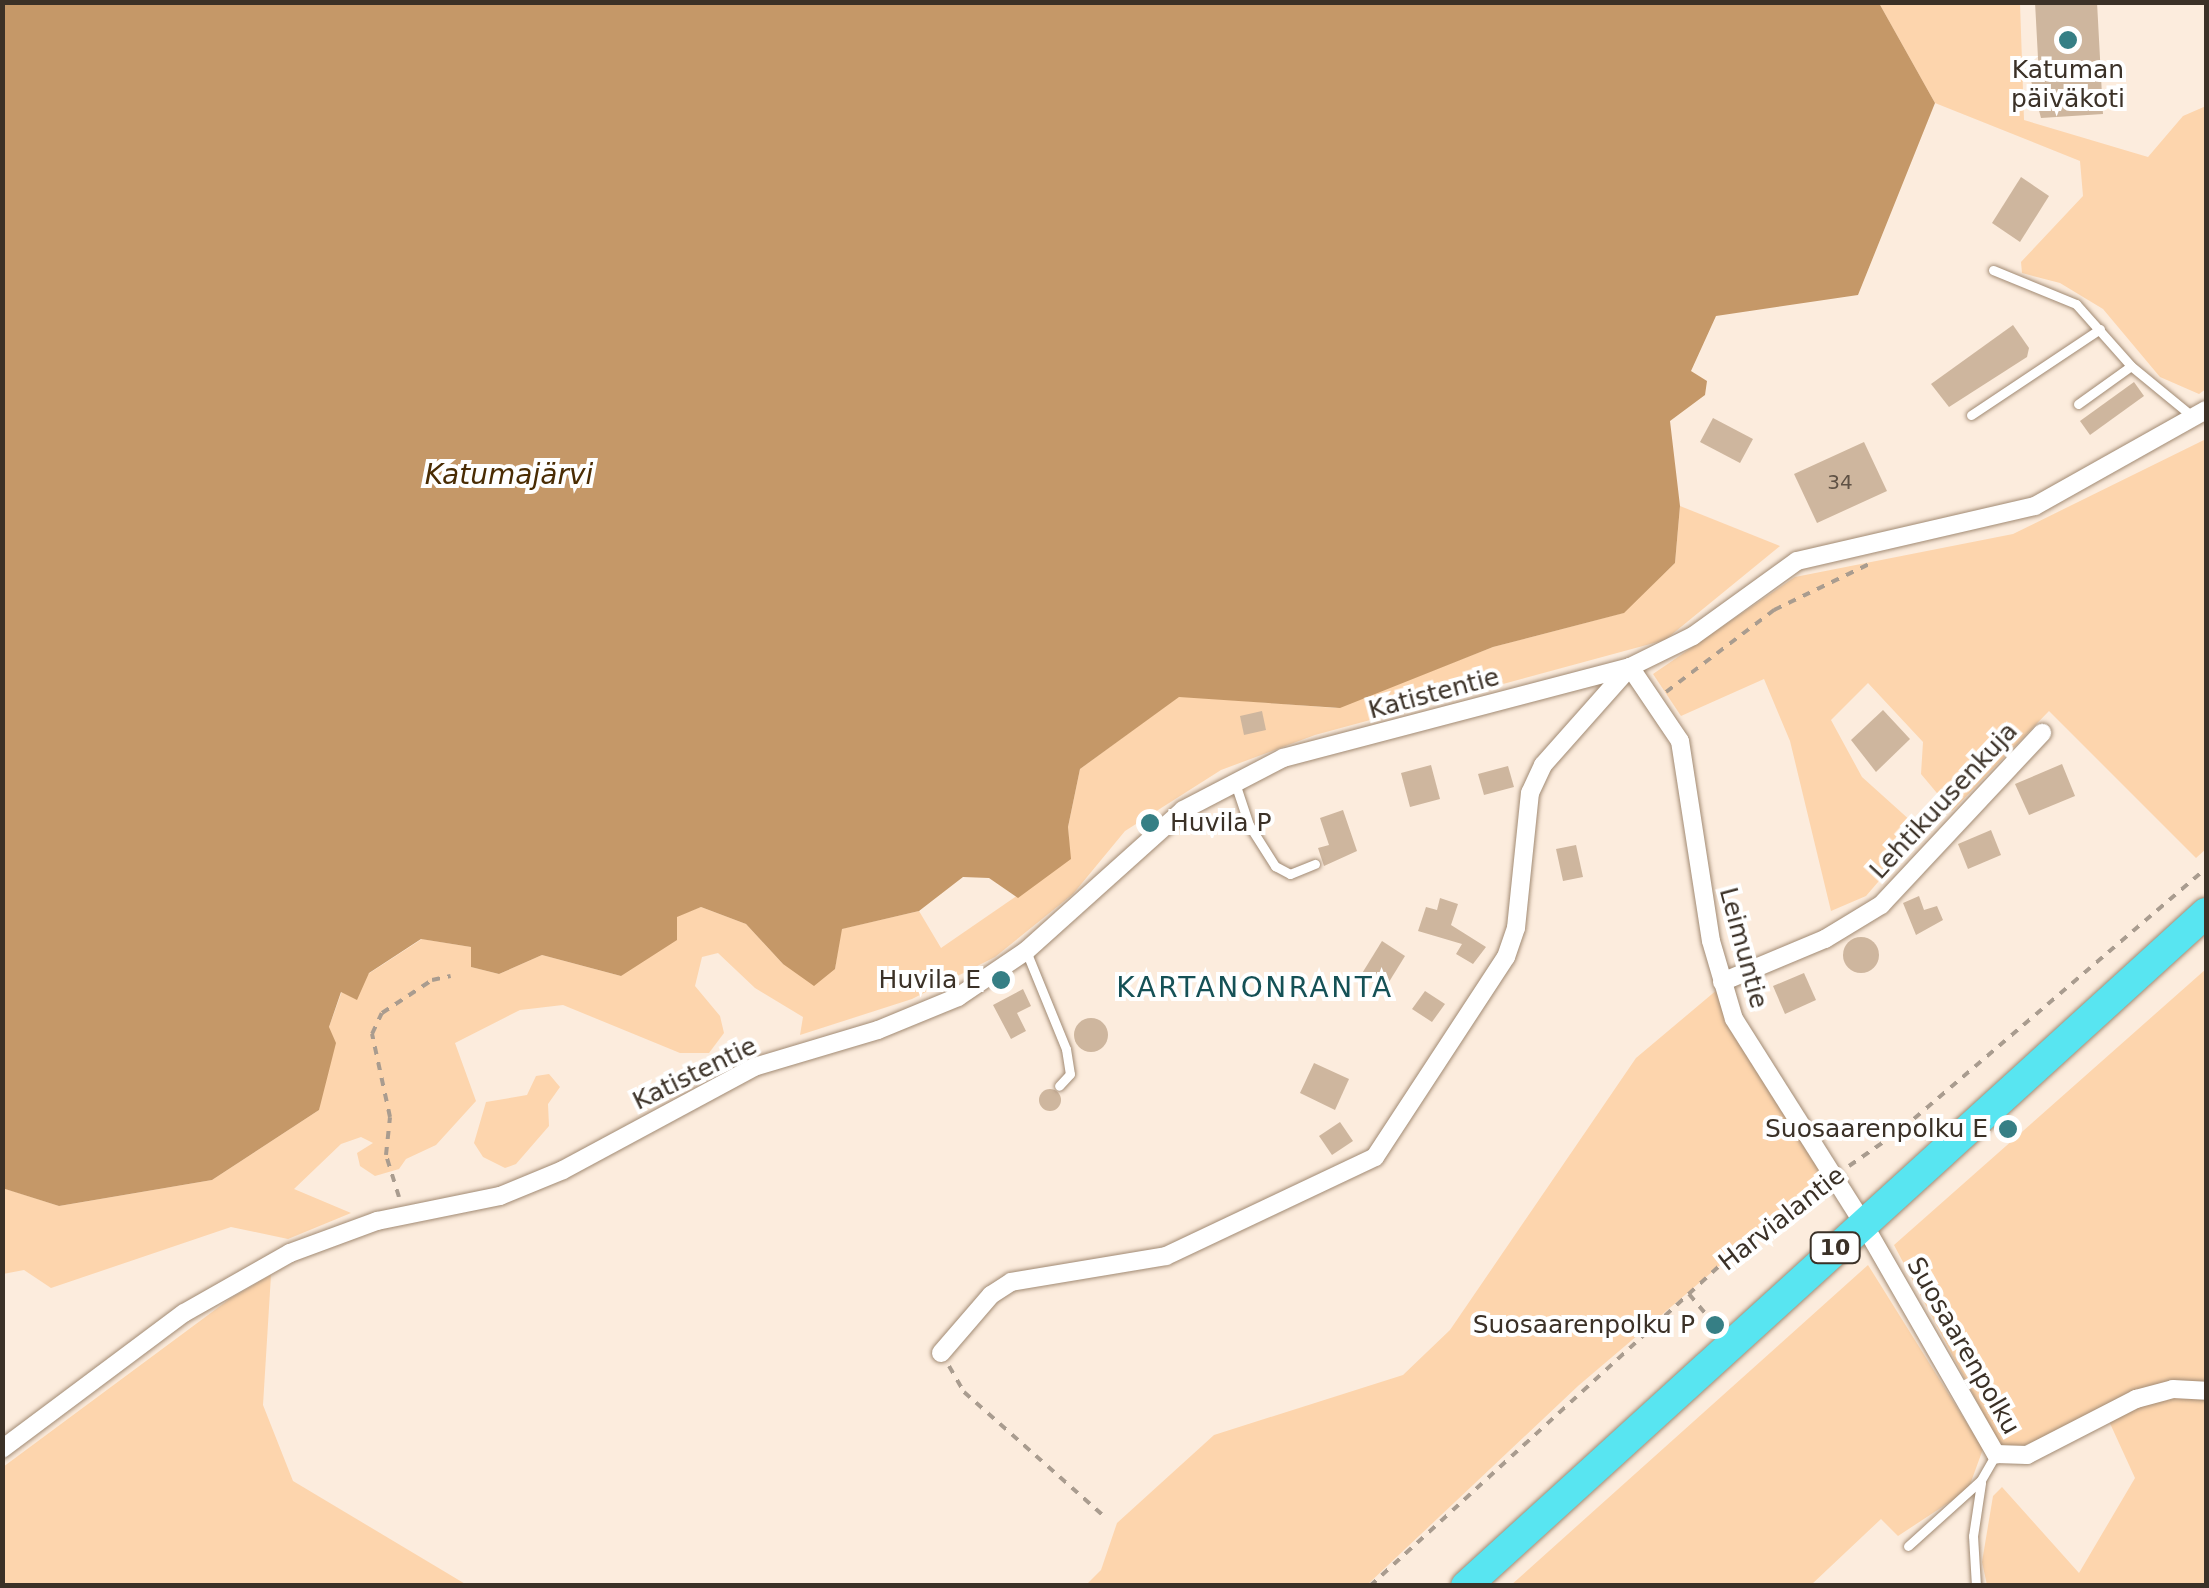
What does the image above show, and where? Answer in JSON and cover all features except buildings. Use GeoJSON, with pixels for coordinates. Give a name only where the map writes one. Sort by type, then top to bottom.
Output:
{"type":"FeatureCollection","features":[{"type":"Feature","properties":{"kind":"highway","name":"Harvialantie"},"geometry":{"type":"LineString","coordinates":[[1466,1586],[2206,913]]}},
{"type":"Feature","properties":{"kind":"street","name":"Katistentie"},"geometry":{"type":"LineString","coordinates":[[2,1449],[228,1284],[290,1254],[404,1216],[500,1196],[563,1170],[754,1068],[878,1030],[958,997],[1026,951],[1183,810],[1283,758],[1630,666],[1693,636],[1797,561],[2036,506],[2200,414]]}},
{"type":"Feature","properties":{"kind":"street","name":"Katistentie"},"geometry":{"type":"LineString","coordinates":[[941,1354],[991,1295],[1011,1282],[1166,1256],[1375,1158],[1506,957],[1516,928],[1530,793],[1543,765],[1630,666]]}},
{"type":"Feature","properties":{"kind":"street","name":"Leimuntie"},"geometry":{"type":"LineString","coordinates":[[1630,666],[1654,700],[1688,768],[1700,880],[1734,1020],[1863,1223]]}},
{"type":"Feature","properties":{"kind":"street","name":"Lehtikuusenkuja"},"geometry":{"type":"LineString","coordinates":[[1722,982],[1825,938],[1881,905],[2042,733]]}},
{"type":"Feature","properties":{"kind":"street","name":"Suosaarenpolku"},"geometry":{"type":"LineString","coordinates":[[1863,1223],[1996,1454],[2026,1455],[2136,1399],[2173,1390],[2206,1390]]}},
{"type":"Feature","properties":{"kind":"lane"},"geometry":{"type":"LineString","coordinates":[[1993,270],[2076,304],[2130,366],[2200,414]]}},
{"type":"Feature","properties":{"kind":"lane"},"geometry":{"type":"LineString","coordinates":[[1971,415],[2100,329]]}},
{"type":"Feature","properties":{"kind":"lane"},"geometry":{"type":"LineString","coordinates":[[2078,404],[2130,366]]}},
{"type":"Feature","properties":{"kind":"lane"},"geometry":{"type":"LineString","coordinates":[[1235,783],[1249,825],[1275,866],[1290,874],[1315,864]]}},
{"type":"Feature","properties":{"kind":"lane"},"geometry":{"type":"LineString","coordinates":[[1026,951],[1066,1050],[1070,1074],[1059,1086]]}},
{"type":"Feature","properties":{"kind":"lane"},"geometry":{"type":"LineString","coordinates":[[1976,1586],[1973,1536],[1982,1480],[1996,1454]]}},
{"type":"Feature","properties":{"kind":"lane"},"geometry":{"type":"LineString","coordinates":[[1908,1546],[1982,1480]]}},
{"type":"Feature","properties":{"kind":"path"},"geometry":{"type":"LineString","coordinates":[[1654,700],[1774,610],[1881,559]]}},
{"type":"Feature","properties":{"kind":"path","name":"Harvialantie"},"geometry":{"type":"LineString","coordinates":[[1370,1586],[1690,1294],[1833,1178],[1902,1129],[2206,868]]}},
{"type":"Feature","properties":{"kind":"path"},"geometry":{"type":"LineString","coordinates":[[404,1216],[386,1155],[390,1116],[372,1034],[382,1014],[432,980],[451,976]]}},
{"type":"Feature","properties":{"kind":"path"},"geometry":{"type":"LineString","coordinates":[[1690,1294],[1715,1325]]}},
{"type":"Feature","properties":{"kind":"path"},"geometry":{"type":"LineString","coordinates":[[941,1354],[964,1392],[1105,1517]]}},
{"type":"Feature","properties":{"kind":"shaded area"},"geometry":{"type":"Polygon","coordinates":[[[1879,3],[2020,3],[2024,120],[2148,157],[2183,116],[2206,106],[2206,389],[2199,394],[2160,377],[2103,309],[2060,283],[2022,273],[2021,262],[2083,196],[2080,161],[1935,103],[1879,3]]]}},
{"type":"Feature","properties":{"kind":"shaded area"},"geometry":{"type":"Polygon","coordinates":[[[2206,439],[2206,849],[2196,858],[2049,711],[1952,811],[1921,774],[1923,742],[1868,683],[1831,720],[1862,777],[1922,831],[1866,896],[1831,911],[1790,741],[1764,679],[1681,716],[1653,674],[1795,577],[2013,534],[2206,439]]]}},
{"type":"Feature","properties":{"kind":"shaded area"},"geometry":{"type":"Polygon","coordinates":[[[1680,506],[1780,546],[1665,640],[1315,735],[1221,770],[1125,831],[1073,894],[995,957],[912,999],[800,1035],[803,1017],[755,988],[718,953],[702,957],[695,986],[720,1016],[724,1033],[709,1053],[680,1053],[563,1005],[520,1010],[455,1043],[476,1101],[436,1145],[406,1159],[399,1169],[375,1176],[360,1166],[357,1153],[373,1143],[361,1137],[341,1144],[294,1189],[351,1213],[288,1239],[231,1227],[51,1288],[24,1270],[3,1274],[3,1188],[59,1206],[212,1180],[319,1110],[329,1027],[342,991],[422,939],[471,947],[471,967],[499,974],[542,955],[621,976],[677,916],[701,907],[746,924],[783,964],[835,969],[841,929],[919,911],[941,948],[1070,859],[1068,827],[1080,769],[1179,696],[1336,708],[1493,647],[1623,613],[1675,563],[1680,506]]]}},
{"type":"Feature","properties":{"kind":"shaded area"},"geometry":{"type":"Polygon","coordinates":[[[2206,969],[2206,1382],[2172,1383],[2013,1450],[2002,1449],[1894,1245],[2206,969]]]}},
{"type":"Feature","properties":{"kind":"shaded area"},"geometry":{"type":"Polygon","coordinates":[[[1718,989],[1826,1175],[1578,1386],[1367,1585],[1085,1586],[1101,1570],[1117,1523],[1214,1435],[1403,1375],[1450,1330],[1636,1058],[1718,989]]]}},
{"type":"Feature","properties":{"kind":"shaded area"},"geometry":{"type":"Polygon","coordinates":[[[549,1074],[560,1087],[548,1104],[549,1126],[516,1164],[505,1168],[483,1157],[474,1143],[486,1102],[527,1095],[536,1076],[549,1074]]]}},
{"type":"Feature","properties":{"kind":"shaded area"},"geometry":{"type":"Polygon","coordinates":[[[1868,1265],[1983,1449],[1968,1490],[1898,1536],[1881,1519],[1811,1585],[1510,1586],[1868,1265]]]}},
{"type":"Feature","properties":{"kind":"shaded area"},"geometry":{"type":"Polygon","coordinates":[[[271,1275],[263,1405],[293,1481],[467,1585],[3,1585],[3,1467],[231,1298],[271,1275]]]}},
{"type":"Feature","properties":{"kind":"shaded area"},"geometry":{"type":"Polygon","coordinates":[[[2172,1395],[2206,1395],[2206,1585],[1987,1585],[1982,1562],[1993,1496],[2002,1487],[2079,1573],[2135,1478],[2108,1419],[2172,1395]]]}},
{"type":"Feature","properties":{"kind":"water","name":"Katumajärvi"},"geometry":{"type":"Polygon","coordinates":[[[3,2],[1879,3],[1935,103],[1858,295],[1716,316],[1691,371],[1707,381],[1705,395],[1670,421],[1680,506],[1675,563],[1624,613],[1493,647],[1340,708],[1179,697],[1080,769],[1068,827],[1071,859],[1018,898],[989,878],[963,877],[919,911],[842,929],[835,969],[814,986],[783,964],[746,924],[701,907],[677,917],[677,940],[621,976],[542,955],[499,974],[471,967],[471,947],[421,939],[369,973],[357,1000],[341,992],[329,1027],[336,1043],[319,1110],[212,1180],[59,1206],[2,1188],[3,2]]]}},
{"type":"Feature","properties":{"kind":"place","name":"Katuman päiväkoti"},"geometry":{"type":"Point","coordinates":[2068,40]}},
{"type":"Feature","properties":{"kind":"place","name":"Huvila P"},"geometry":{"type":"Point","coordinates":[1150,823]}},
{"type":"Feature","properties":{"kind":"place","name":"Huvila E"},"geometry":{"type":"Point","coordinates":[1001,980]}},
{"type":"Feature","properties":{"kind":"place","name":"Suosaarenpolku E"},"geometry":{"type":"Point","coordinates":[2008,1129]}},
{"type":"Feature","properties":{"kind":"place","name":"Suosaarenpolku P"},"geometry":{"type":"Point","coordinates":[1715,1325]}},
{"type":"Feature","properties":{"kind":"district","name":"KARTANONRANTA"},"geometry":{"type":"Point","coordinates":[1255,988]}}]}
